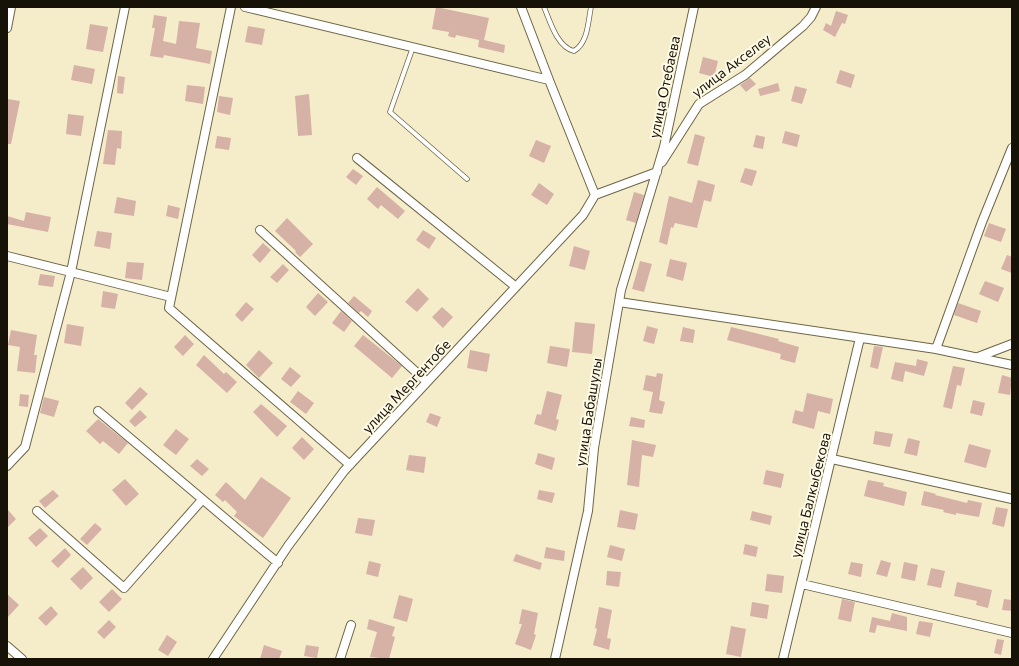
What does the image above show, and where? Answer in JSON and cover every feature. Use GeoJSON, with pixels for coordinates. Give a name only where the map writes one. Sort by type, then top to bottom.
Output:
{"type":"FeatureCollection","features":[{"type":"Feature","properties":{"kind":"street"},"geometry":{"type":"LineString","coordinates":[[7,28],[11,7]]}},
{"type":"Feature","properties":{"kind":"street"},"geometry":{"type":"LineString","coordinates":[[7,466],[25,447],[71,272],[125,7]]}},
{"type":"Feature","properties":{"kind":"street"},"geometry":{"type":"LineString","coordinates":[[231,7],[169,308],[350,465]]}},
{"type":"Feature","properties":{"kind":"street"},"geometry":{"type":"LineString","coordinates":[[245,7],[549,80]]}},
{"type":"Feature","properties":{"kind":"street"},"geometry":{"type":"LineString","coordinates":[[521,7],[595,195],[657,172]]}},
{"type":"Feature","properties":{"kind":"street","name":"улица Отебаева"},"geometry":{"type":"LineString","coordinates":[[657,172],[678,86],[694,7]]}},
{"type":"Feature","properties":{"kind":"street","name":"улица Акселеу"},"geometry":{"type":"LineString","coordinates":[[657,172],[699,104],[745,75],[803,26],[811,17],[816,7]]}},
{"type":"Feature","properties":{"kind":"street"},"geometry":{"type":"LineString","coordinates":[[936,349],[982,222],[1012,148]]}},
{"type":"Feature","properties":{"kind":"street"},"geometry":{"type":"LineString","coordinates":[[357,158],[516,287]]}},
{"type":"Feature","properties":{"kind":"street","name":"улица Бабашулы"},"geometry":{"type":"LineString","coordinates":[[555,659],[588,511],[594,448],[619,302],[657,172]]}},
{"type":"Feature","properties":{"kind":"street","name":"улица Мергентобе"},"geometry":{"type":"LineString","coordinates":[[213,659],[278,563],[350,465],[583,215],[595,195]]}},
{"type":"Feature","properties":{"kind":"street"},"geometry":{"type":"LineString","coordinates":[[260,230],[428,382]]}},
{"type":"Feature","properties":{"kind":"street"},"geometry":{"type":"LineString","coordinates":[[7,256],[171,298]]}},
{"type":"Feature","properties":{"kind":"street"},"geometry":{"type":"LineString","coordinates":[[619,302],[936,349],[1012,365]]}},
{"type":"Feature","properties":{"kind":"street","name":"улица Балкыбекова"},"geometry":{"type":"LineString","coordinates":[[783,659],[860,338]]}},
{"type":"Feature","properties":{"kind":"street"},"geometry":{"type":"LineString","coordinates":[[977,358],[1012,344]]}},
{"type":"Feature","properties":{"kind":"street"},"geometry":{"type":"LineString","coordinates":[[98,411],[278,563]]}},
{"type":"Feature","properties":{"kind":"street"},"geometry":{"type":"LineString","coordinates":[[832,459],[1012,499]]}},
{"type":"Feature","properties":{"kind":"street"},"geometry":{"type":"LineString","coordinates":[[37,511],[124,588],[202,500]]}},
{"type":"Feature","properties":{"kind":"street"},"geometry":{"type":"LineString","coordinates":[[802,584],[1012,633]]}},
{"type":"Feature","properties":{"kind":"street"},"geometry":{"type":"LineString","coordinates":[[340,659],[351,625]]}},
{"type":"Feature","properties":{"kind":"street"},"geometry":{"type":"LineString","coordinates":[[7,646],[22,659]]}},
{"type":"Feature","properties":{"kind":"lane"},"geometry":{"type":"LineString","coordinates":[[544,7],[560,42],[567,49],[574,51],[580,48],[584,40],[591,7]]}},
{"type":"Feature","properties":{"kind":"lane"},"geometry":{"type":"LineString","coordinates":[[413,47],[390,112],[467,179]]}},
{"type":"Feature","properties":{"kind":"building"},"geometry":{"type":"Polygon","coordinates":[[[436,7],[489,18],[484,40],[505,45],[504,53],[478,47],[479,40],[456,35],[455,38],[448,36],[449,32],[432,29],[436,7]]]}},
{"type":"Feature","properties":{"kind":"building"},"geometry":{"type":"Polygon","coordinates":[[[836,11],[848,15],[845,24],[842,23],[835,37],[823,30],[826,23],[831,26],[836,11]]]}},
{"type":"Feature","properties":{"kind":"building"},"geometry":{"type":"Polygon","coordinates":[[[154,15],[167,17],[163,41],[176,44],[179,21],[200,23],[196,48],[212,51],[210,64],[164,55],[163,58],[150,56],[155,28],[152,28],[154,15]]]}},
{"type":"Feature","properties":{"kind":"building"},"geometry":{"type":"Polygon","coordinates":[[[90,24],[108,27],[103,52],[86,49],[90,24]]]}},
{"type":"Feature","properties":{"kind":"building"},"geometry":{"type":"Polygon","coordinates":[[[248,26],[265,29],[262,45],[245,42],[248,26]]]}},
{"type":"Feature","properties":{"kind":"building"},"geometry":{"type":"Polygon","coordinates":[[[703,57],[718,61],[714,77],[699,73],[703,57]]]}},
{"type":"Feature","properties":{"kind":"building"},"geometry":{"type":"Polygon","coordinates":[[[74,65],[95,69],[92,84],[71,80],[74,65]]]}},
{"type":"Feature","properties":{"kind":"building"},"geometry":{"type":"Polygon","coordinates":[[[840,70],[855,75],[851,88],[836,83],[840,70]]]}},
{"type":"Feature","properties":{"kind":"building"},"geometry":{"type":"Polygon","coordinates":[[[118,76],[125,77],[123,94],[117,93],[118,76]]]}},
{"type":"Feature","properties":{"kind":"building"},"geometry":{"type":"Polygon","coordinates":[[[750,78],[756,84],[746,92],[740,85],[750,78]]]}},
{"type":"Feature","properties":{"kind":"building"},"geometry":{"type":"Polygon","coordinates":[[[778,83],[780,91],[760,96],[758,89],[778,83]]]}},
{"type":"Feature","properties":{"kind":"building"},"geometry":{"type":"Polygon","coordinates":[[[187,85],[205,87],[203,104],[185,101],[187,85]]]}},
{"type":"Feature","properties":{"kind":"building"},"geometry":{"type":"Polygon","coordinates":[[[795,86],[807,89],[802,104],[791,101],[795,86]]]}},
{"type":"Feature","properties":{"kind":"building"},"geometry":{"type":"Polygon","coordinates":[[[309,94],[312,135],[298,136],[295,96],[309,94]]]}},
{"type":"Feature","properties":{"kind":"building"},"geometry":{"type":"Polygon","coordinates":[[[219,96],[233,98],[230,115],[217,112],[219,96]]]}},
{"type":"Feature","properties":{"kind":"building"},"geometry":{"type":"Polygon","coordinates":[[[7,99],[20,101],[11,144],[7,144],[7,99]]]}},
{"type":"Feature","properties":{"kind":"building"},"geometry":{"type":"Polygon","coordinates":[[[68,114],[84,116],[81,136],[66,134],[68,114]]]}},
{"type":"Feature","properties":{"kind":"building"},"geometry":{"type":"Polygon","coordinates":[[[108,130],[122,131],[121,149],[117,148],[115,165],[103,164],[108,130]]]}},
{"type":"Feature","properties":{"kind":"building"},"geometry":{"type":"Polygon","coordinates":[[[785,131],[800,135],[797,147],[782,143],[785,131]]]}},
{"type":"Feature","properties":{"kind":"building"},"geometry":{"type":"Polygon","coordinates":[[[695,134],[705,137],[698,166],[687,163],[695,134]]]}},
{"type":"Feature","properties":{"kind":"building"},"geometry":{"type":"Polygon","coordinates":[[[756,135],[765,137],[763,149],[753,147],[756,135]]]}},
{"type":"Feature","properties":{"kind":"building"},"geometry":{"type":"Polygon","coordinates":[[[217,136],[231,138],[229,150],[215,148],[217,136]]]}},
{"type":"Feature","properties":{"kind":"building"},"geometry":{"type":"Polygon","coordinates":[[[536,140],[551,146],[544,163],[529,156],[536,140]]]}},
{"type":"Feature","properties":{"kind":"building"},"geometry":{"type":"Polygon","coordinates":[[[745,168],[757,171],[752,186],[740,182],[745,168]]]}},
{"type":"Feature","properties":{"kind":"building"},"geometry":{"type":"Polygon","coordinates":[[[353,169],[363,176],[356,185],[346,177],[353,169]]]}},
{"type":"Feature","properties":{"kind":"building"},"geometry":{"type":"Polygon","coordinates":[[[698,180],[715,185],[711,202],[704,200],[697,228],[675,223],[673,228],[671,227],[667,245],[659,242],[669,196],[692,203],[698,180]]]}},
{"type":"Feature","properties":{"kind":"building"},"geometry":{"type":"Polygon","coordinates":[[[539,183],[554,194],[547,205],[531,195],[539,183]]]}},
{"type":"Feature","properties":{"kind":"building"},"geometry":{"type":"Polygon","coordinates":[[[377,187],[405,211],[398,219],[381,205],[378,209],[367,199],[377,187]]]}},
{"type":"Feature","properties":{"kind":"building"},"geometry":{"type":"Polygon","coordinates":[[[634,192],[644,195],[636,223],[626,220],[634,192]]]}},
{"type":"Feature","properties":{"kind":"building"},"geometry":{"type":"Polygon","coordinates":[[[117,197],[136,201],[134,216],[114,213],[117,197]]]}},
{"type":"Feature","properties":{"kind":"building"},"geometry":{"type":"Polygon","coordinates":[[[168,205],[180,208],[178,219],[166,216],[168,205]]]}},
{"type":"Feature","properties":{"kind":"building"},"geometry":{"type":"Polygon","coordinates":[[[26,212],[51,217],[48,232],[7,224],[7,216],[24,221],[26,212]]]}},
{"type":"Feature","properties":{"kind":"building"},"geometry":{"type":"Polygon","coordinates":[[[287,218],[313,244],[300,257],[295,252],[296,251],[275,231],[287,218]]]}},
{"type":"Feature","properties":{"kind":"building"},"geometry":{"type":"Polygon","coordinates":[[[989,223],[1006,229],[1001,242],[984,236],[989,223]]]}},
{"type":"Feature","properties":{"kind":"building"},"geometry":{"type":"Polygon","coordinates":[[[423,230],[436,238],[429,249],[416,240],[423,230]]]}},
{"type":"Feature","properties":{"kind":"building"},"geometry":{"type":"Polygon","coordinates":[[[97,231],[112,233],[110,249],[94,246],[97,231]]]}},
{"type":"Feature","properties":{"kind":"building"},"geometry":{"type":"Polygon","coordinates":[[[263,243],[271,250],[260,263],[252,255],[263,243]]]}},
{"type":"Feature","properties":{"kind":"building"},"geometry":{"type":"Polygon","coordinates":[[[574,246],[590,251],[585,270],[569,266],[574,246]]]}},
{"type":"Feature","properties":{"kind":"building"},"geometry":{"type":"Polygon","coordinates":[[[1007,255],[1012,257],[1012,273],[1001,269],[1007,255]]]}},
{"type":"Feature","properties":{"kind":"building"},"geometry":{"type":"Polygon","coordinates":[[[670,259],[687,263],[683,281],[666,276],[670,259]]]}},
{"type":"Feature","properties":{"kind":"building"},"geometry":{"type":"Polygon","coordinates":[[[640,261],[652,264],[644,292],[632,289],[640,261]]]}},
{"type":"Feature","properties":{"kind":"building"},"geometry":{"type":"Polygon","coordinates":[[[127,262],[144,263],[142,280],[125,278],[127,262]]]}},
{"type":"Feature","properties":{"kind":"building"},"geometry":{"type":"Polygon","coordinates":[[[283,264],[289,270],[277,283],[270,277],[283,264]]]}},
{"type":"Feature","properties":{"kind":"building"},"geometry":{"type":"Polygon","coordinates":[[[40,274],[55,276],[53,287],[38,285],[40,274]]]}},
{"type":"Feature","properties":{"kind":"building"},"geometry":{"type":"Polygon","coordinates":[[[985,281],[1004,288],[998,302],[979,294],[985,281]]]}},
{"type":"Feature","properties":{"kind":"building"},"geometry":{"type":"Polygon","coordinates":[[[418,288],[429,299],[417,312],[405,302],[418,288]]]}},
{"type":"Feature","properties":{"kind":"building"},"geometry":{"type":"Polygon","coordinates":[[[103,291],[118,294],[115,309],[101,307],[103,291]]]}},
{"type":"Feature","properties":{"kind":"building"},"geometry":{"type":"Polygon","coordinates":[[[318,293],[328,302],[315,316],[306,307],[318,293]]]}},
{"type":"Feature","properties":{"kind":"building"},"geometry":{"type":"Polygon","coordinates":[[[354,296],[372,311],[368,317],[361,311],[359,313],[348,303],[354,296]]]}},
{"type":"Feature","properties":{"kind":"building"},"geometry":{"type":"Polygon","coordinates":[[[246,302],[254,309],[242,322],[235,315],[246,302]]]}},
{"type":"Feature","properties":{"kind":"building"},"geometry":{"type":"Polygon","coordinates":[[[958,303],[981,311],[977,323],[954,315],[958,303]]]}},
{"type":"Feature","properties":{"kind":"building"},"geometry":{"type":"Polygon","coordinates":[[[442,307],[453,317],[443,328],[432,317],[442,307]]]}},
{"type":"Feature","properties":{"kind":"building"},"geometry":{"type":"Polygon","coordinates":[[[341,311],[352,321],[344,332],[332,323],[341,311]]]}},
{"type":"Feature","properties":{"kind":"building"},"geometry":{"type":"Polygon","coordinates":[[[575,322],[595,324],[592,354],[572,352],[575,322]]]}},
{"type":"Feature","properties":{"kind":"building"},"geometry":{"type":"Polygon","coordinates":[[[67,324],[84,327],[81,346],[64,343],[67,324]]]}},
{"type":"Feature","properties":{"kind":"building"},"geometry":{"type":"Polygon","coordinates":[[[647,326],[658,329],[654,344],[643,341],[647,326]]]}},
{"type":"Feature","properties":{"kind":"building"},"geometry":{"type":"Polygon","coordinates":[[[683,327],[695,330],[693,343],[680,341],[683,327]]]}},
{"type":"Feature","properties":{"kind":"building"},"geometry":{"type":"Polygon","coordinates":[[[731,327],[779,339],[778,341],[799,347],[795,363],[780,359],[781,354],[727,340],[731,327]]]}},
{"type":"Feature","properties":{"kind":"building"},"geometry":{"type":"Polygon","coordinates":[[[11,330],[37,335],[34,355],[37,355],[35,373],[17,371],[20,347],[8,345],[11,330]]]}},
{"type":"Feature","properties":{"kind":"building"},"geometry":{"type":"Polygon","coordinates":[[[185,335],[194,344],[183,356],[174,347],[185,335]]]}},
{"type":"Feature","properties":{"kind":"building"},"geometry":{"type":"Polygon","coordinates":[[[363,335],[402,366],[392,378],[354,346],[363,335]]]}},
{"type":"Feature","properties":{"kind":"building"},"geometry":{"type":"Polygon","coordinates":[[[550,346],[570,349],[567,367],[547,363],[550,346]]]}},
{"type":"Feature","properties":{"kind":"building"},"geometry":{"type":"Polygon","coordinates":[[[874,346],[883,347],[878,369],[870,367],[874,346]]]}},
{"type":"Feature","properties":{"kind":"building"},"geometry":{"type":"Polygon","coordinates":[[[259,350],[273,363],[259,378],[246,365],[259,350]]]}},
{"type":"Feature","properties":{"kind":"building"},"geometry":{"type":"Polygon","coordinates":[[[470,350],[490,354],[487,372],[467,368],[470,350]]]}},
{"type":"Feature","properties":{"kind":"building"},"geometry":{"type":"Polygon","coordinates":[[[204,355],[224,374],[226,372],[237,382],[227,393],[196,365],[204,355]]]}},
{"type":"Feature","properties":{"kind":"building"},"geometry":{"type":"Polygon","coordinates":[[[917,359],[928,362],[924,376],[905,371],[903,382],[891,379],[895,362],[916,366],[917,359]]]}},
{"type":"Feature","properties":{"kind":"building"},"geometry":{"type":"Polygon","coordinates":[[[953,366],[965,368],[961,386],[957,385],[952,409],[943,407],[953,366]]]}},
{"type":"Feature","properties":{"kind":"building"},"geometry":{"type":"Polygon","coordinates":[[[290,367],[301,376],[291,387],[281,379],[290,367]]]}},
{"type":"Feature","properties":{"kind":"building"},"geometry":{"type":"Polygon","coordinates":[[[657,373],[663,374],[659,400],[665,402],[662,414],[649,412],[653,392],[643,390],[646,375],[656,377],[657,373]]]}},
{"type":"Feature","properties":{"kind":"building"},"geometry":{"type":"Polygon","coordinates":[[[1002,375],[1012,378],[1010,395],[998,393],[1002,375]]]}},
{"type":"Feature","properties":{"kind":"building"},"geometry":{"type":"Polygon","coordinates":[[[140,387],[148,394],[132,410],[125,403],[140,387]]]}},
{"type":"Feature","properties":{"kind":"building"},"geometry":{"type":"Polygon","coordinates":[[[298,391],[314,403],[306,414],[290,402],[298,391]]]}},
{"type":"Feature","properties":{"kind":"building"},"geometry":{"type":"Polygon","coordinates":[[[547,391],[562,395],[556,419],[559,420],[556,431],[534,424],[537,414],[541,415],[547,391]]]}},
{"type":"Feature","properties":{"kind":"building"},"geometry":{"type":"Polygon","coordinates":[[[807,393],[833,399],[830,414],[818,411],[814,429],[792,423],[795,410],[803,412],[807,393]]]}},
{"type":"Feature","properties":{"kind":"building"},"geometry":{"type":"Polygon","coordinates":[[[20,394],[29,395],[28,407],[19,406],[20,394]]]}},
{"type":"Feature","properties":{"kind":"building"},"geometry":{"type":"Polygon","coordinates":[[[44,397],[59,401],[54,417],[40,413],[44,397]]]}},
{"type":"Feature","properties":{"kind":"building"},"geometry":{"type":"Polygon","coordinates":[[[973,400],[985,403],[982,416],[970,413],[973,400]]]}},
{"type":"Feature","properties":{"kind":"building"},"geometry":{"type":"Polygon","coordinates":[[[261,404],[287,426],[277,437],[253,412],[261,404]]]}},
{"type":"Feature","properties":{"kind":"building"},"geometry":{"type":"Polygon","coordinates":[[[140,410],[147,417],[135,427],[129,421],[140,410]]]}},
{"type":"Feature","properties":{"kind":"building"},"geometry":{"type":"Polygon","coordinates":[[[430,413],[441,417],[437,427],[426,422],[430,413]]]}},
{"type":"Feature","properties":{"kind":"building"},"geometry":{"type":"Polygon","coordinates":[[[631,417],[645,420],[644,428],[629,426],[631,417]]]}},
{"type":"Feature","properties":{"kind":"building"},"geometry":{"type":"Polygon","coordinates":[[[98,419],[128,443],[119,454],[103,441],[100,444],[86,431],[98,419]]]}},
{"type":"Feature","properties":{"kind":"building"},"geometry":{"type":"Polygon","coordinates":[[[176,429],[189,439],[176,455],[163,445],[176,429]]]}},
{"type":"Feature","properties":{"kind":"building"},"geometry":{"type":"Polygon","coordinates":[[[875,431],[893,434],[890,447],[873,444],[875,431]]]}},
{"type":"Feature","properties":{"kind":"building"},"geometry":{"type":"Polygon","coordinates":[[[302,437],[314,449],[304,460],[292,448],[302,437]]]}},
{"type":"Feature","properties":{"kind":"building"},"geometry":{"type":"Polygon","coordinates":[[[908,438],[920,441],[917,456],[904,453],[908,438]]]}},
{"type":"Feature","properties":{"kind":"building"},"geometry":{"type":"Polygon","coordinates":[[[632,440],[656,445],[653,457],[642,455],[639,487],[627,485],[632,440]]]}},
{"type":"Feature","properties":{"kind":"building"},"geometry":{"type":"Polygon","coordinates":[[[969,444],[991,450],[986,468],[964,462],[969,444]]]}},
{"type":"Feature","properties":{"kind":"building"},"geometry":{"type":"Polygon","coordinates":[[[538,453],[555,458],[552,470],[535,464],[538,453]]]}},
{"type":"Feature","properties":{"kind":"building"},"geometry":{"type":"Polygon","coordinates":[[[409,455],[426,457],[424,473],[406,470],[409,455]]]}},
{"type":"Feature","properties":{"kind":"building"},"geometry":{"type":"Polygon","coordinates":[[[197,459],[209,469],[202,476],[190,466],[197,459]]]}},
{"type":"Feature","properties":{"kind":"building"},"geometry":{"type":"Polygon","coordinates":[[[766,470],[784,474],[781,488],[763,484],[766,470]]]}},
{"type":"Feature","properties":{"kind":"building"},"geometry":{"type":"Polygon","coordinates":[[[261,477],[291,498],[263,538],[234,516],[237,512],[225,500],[223,502],[215,495],[226,482],[245,500],[261,477]]]}},
{"type":"Feature","properties":{"kind":"building"},"geometry":{"type":"Polygon","coordinates":[[[125,479],[139,494],[126,506],[112,490],[125,479]]]}},
{"type":"Feature","properties":{"kind":"building"},"geometry":{"type":"Polygon","coordinates":[[[868,480],[884,483],[883,486],[907,492],[904,506],[864,496],[868,480]]]}},
{"type":"Feature","properties":{"kind":"building"},"geometry":{"type":"Polygon","coordinates":[[[53,490],[59,496],[45,508],[39,501],[53,490]]]}},
{"type":"Feature","properties":{"kind":"building"},"geometry":{"type":"Polygon","coordinates":[[[539,490],[555,493],[552,503],[537,499],[539,490]]]}},
{"type":"Feature","properties":{"kind":"building"},"geometry":{"type":"Polygon","coordinates":[[[924,491],[967,503],[968,500],[982,503],[979,517],[956,513],[956,515],[943,512],[944,510],[921,505],[924,491]]]}},
{"type":"Feature","properties":{"kind":"building"},"geometry":{"type":"Polygon","coordinates":[[[996,507],[1008,509],[1004,527],[992,524],[996,507]]]}},
{"type":"Feature","properties":{"kind":"building"},"geometry":{"type":"Polygon","coordinates":[[[7,509],[16,519],[7,528],[7,509]]]}},
{"type":"Feature","properties":{"kind":"building"},"geometry":{"type":"Polygon","coordinates":[[[620,510],[638,514],[635,530],[617,527],[620,510]]]}},
{"type":"Feature","properties":{"kind":"building"},"geometry":{"type":"Polygon","coordinates":[[[752,511],[772,516],[770,525],[750,520],[752,511]]]}},
{"type":"Feature","properties":{"kind":"building"},"geometry":{"type":"Polygon","coordinates":[[[358,518],[375,520],[372,536],[355,533],[358,518]]]}},
{"type":"Feature","properties":{"kind":"building"},"geometry":{"type":"Polygon","coordinates":[[[95,523],[102,529],[87,545],[80,539],[95,523]]]}},
{"type":"Feature","properties":{"kind":"building"},"geometry":{"type":"Polygon","coordinates":[[[40,528],[48,536],[36,547],[28,538],[40,528]]]}},
{"type":"Feature","properties":{"kind":"building"},"geometry":{"type":"Polygon","coordinates":[[[745,544],[758,547],[756,557],[743,554],[745,544]]]}},
{"type":"Feature","properties":{"kind":"building"},"geometry":{"type":"Polygon","coordinates":[[[610,545],[625,549],[622,561],[607,557],[610,545]]]}},
{"type":"Feature","properties":{"kind":"building"},"geometry":{"type":"Polygon","coordinates":[[[546,547],[565,551],[564,561],[544,558],[546,547]]]}},
{"type":"Feature","properties":{"kind":"building"},"geometry":{"type":"Polygon","coordinates":[[[65,548],[71,555],[58,568],[51,561],[65,548]]]}},
{"type":"Feature","properties":{"kind":"building"},"geometry":{"type":"Polygon","coordinates":[[[516,554],[542,563],[540,570],[513,561],[516,554]]]}},
{"type":"Feature","properties":{"kind":"building"},"geometry":{"type":"Polygon","coordinates":[[[881,560],[891,563],[887,577],[876,574],[881,560]]]}},
{"type":"Feature","properties":{"kind":"building"},"geometry":{"type":"Polygon","coordinates":[[[369,561],[381,564],[378,577],[366,574],[369,561]]]}},
{"type":"Feature","properties":{"kind":"building"},"geometry":{"type":"Polygon","coordinates":[[[851,562],[863,564],[861,577],[848,574],[851,562]]]}},
{"type":"Feature","properties":{"kind":"building"},"geometry":{"type":"Polygon","coordinates":[[[904,562],[918,565],[915,581],[901,578],[904,562]]]}},
{"type":"Feature","properties":{"kind":"building"},"geometry":{"type":"Polygon","coordinates":[[[83,567],[93,578],[81,590],[70,579],[83,567]]]}},
{"type":"Feature","properties":{"kind":"building"},"geometry":{"type":"Polygon","coordinates":[[[931,568],[945,571],[941,588],[927,585],[931,568]]]}},
{"type":"Feature","properties":{"kind":"building"},"geometry":{"type":"Polygon","coordinates":[[[607,571],[621,572],[619,587],[606,585],[607,571]]]}},
{"type":"Feature","properties":{"kind":"building"},"geometry":{"type":"Polygon","coordinates":[[[767,574],[784,576],[782,593],[765,591],[767,574]]]}},
{"type":"Feature","properties":{"kind":"building"},"geometry":{"type":"Polygon","coordinates":[[[957,582],[992,590],[988,608],[976,605],[977,601],[954,596],[957,582]]]}},
{"type":"Feature","properties":{"kind":"building"},"geometry":{"type":"Polygon","coordinates":[[[112,589],[122,599],[109,612],[99,602],[112,589]]]}},
{"type":"Feature","properties":{"kind":"building"},"geometry":{"type":"Polygon","coordinates":[[[7,594],[19,605],[7,618],[7,594]]]}},
{"type":"Feature","properties":{"kind":"building"},"geometry":{"type":"Polygon","coordinates":[[[399,595],[413,599],[407,622],[393,618],[399,595]]]}},
{"type":"Feature","properties":{"kind":"building"},"geometry":{"type":"Polygon","coordinates":[[[842,599],[855,602],[851,622],[838,619],[842,599]]]}},
{"type":"Feature","properties":{"kind":"building"},"geometry":{"type":"Polygon","coordinates":[[[1004,599],[1012,600],[1012,611],[1002,610],[1004,599]]]}},
{"type":"Feature","properties":{"kind":"building"},"geometry":{"type":"Polygon","coordinates":[[[752,602],[769,605],[767,619],[750,616],[752,602]]]}},
{"type":"Feature","properties":{"kind":"building"},"geometry":{"type":"Polygon","coordinates":[[[51,606],[58,614],[46,626],[38,618],[51,606]]]}},
{"type":"Feature","properties":{"kind":"building"},"geometry":{"type":"Polygon","coordinates":[[[599,607],[612,610],[607,638],[611,639],[609,650],[593,645],[597,629],[595,628],[599,607]]]}},
{"type":"Feature","properties":{"kind":"building"},"geometry":{"type":"Polygon","coordinates":[[[522,609],[538,613],[534,634],[536,635],[531,650],[515,644],[522,624],[519,624],[522,609]]]}},
{"type":"Feature","properties":{"kind":"building"},"geometry":{"type":"Polygon","coordinates":[[[892,613],[907,617],[907,631],[877,625],[875,633],[869,632],[872,617],[890,621],[892,613]]]}},
{"type":"Feature","properties":{"kind":"building"},"geometry":{"type":"Polygon","coordinates":[[[369,619],[395,627],[392,636],[395,637],[389,659],[370,657],[377,632],[367,629],[369,619]]]}},
{"type":"Feature","properties":{"kind":"building"},"geometry":{"type":"Polygon","coordinates":[[[109,620],[116,627],[104,639],[97,632],[109,620]]]}},
{"type":"Feature","properties":{"kind":"building"},"geometry":{"type":"Polygon","coordinates":[[[919,621],[933,623],[930,637],[916,634],[919,621]]]}},
{"type":"Feature","properties":{"kind":"building"},"geometry":{"type":"Polygon","coordinates":[[[731,626],[746,629],[741,657],[726,654],[731,626]]]}},
{"type":"Feature","properties":{"kind":"building"},"geometry":{"type":"Polygon","coordinates":[[[167,635],[177,642],[168,656],[158,650],[167,635]]]}},
{"type":"Feature","properties":{"kind":"building"},"geometry":{"type":"Polygon","coordinates":[[[997,639],[1004,640],[1001,655],[994,653],[997,639]]]}},
{"type":"Feature","properties":{"kind":"building"},"geometry":{"type":"Polygon","coordinates":[[[264,645],[282,651],[279,659],[260,659],[264,645]]]}},
{"type":"Feature","properties":{"kind":"building"},"geometry":{"type":"Polygon","coordinates":[[[306,645],[319,647],[317,658],[304,656],[306,645]]]}}]}
